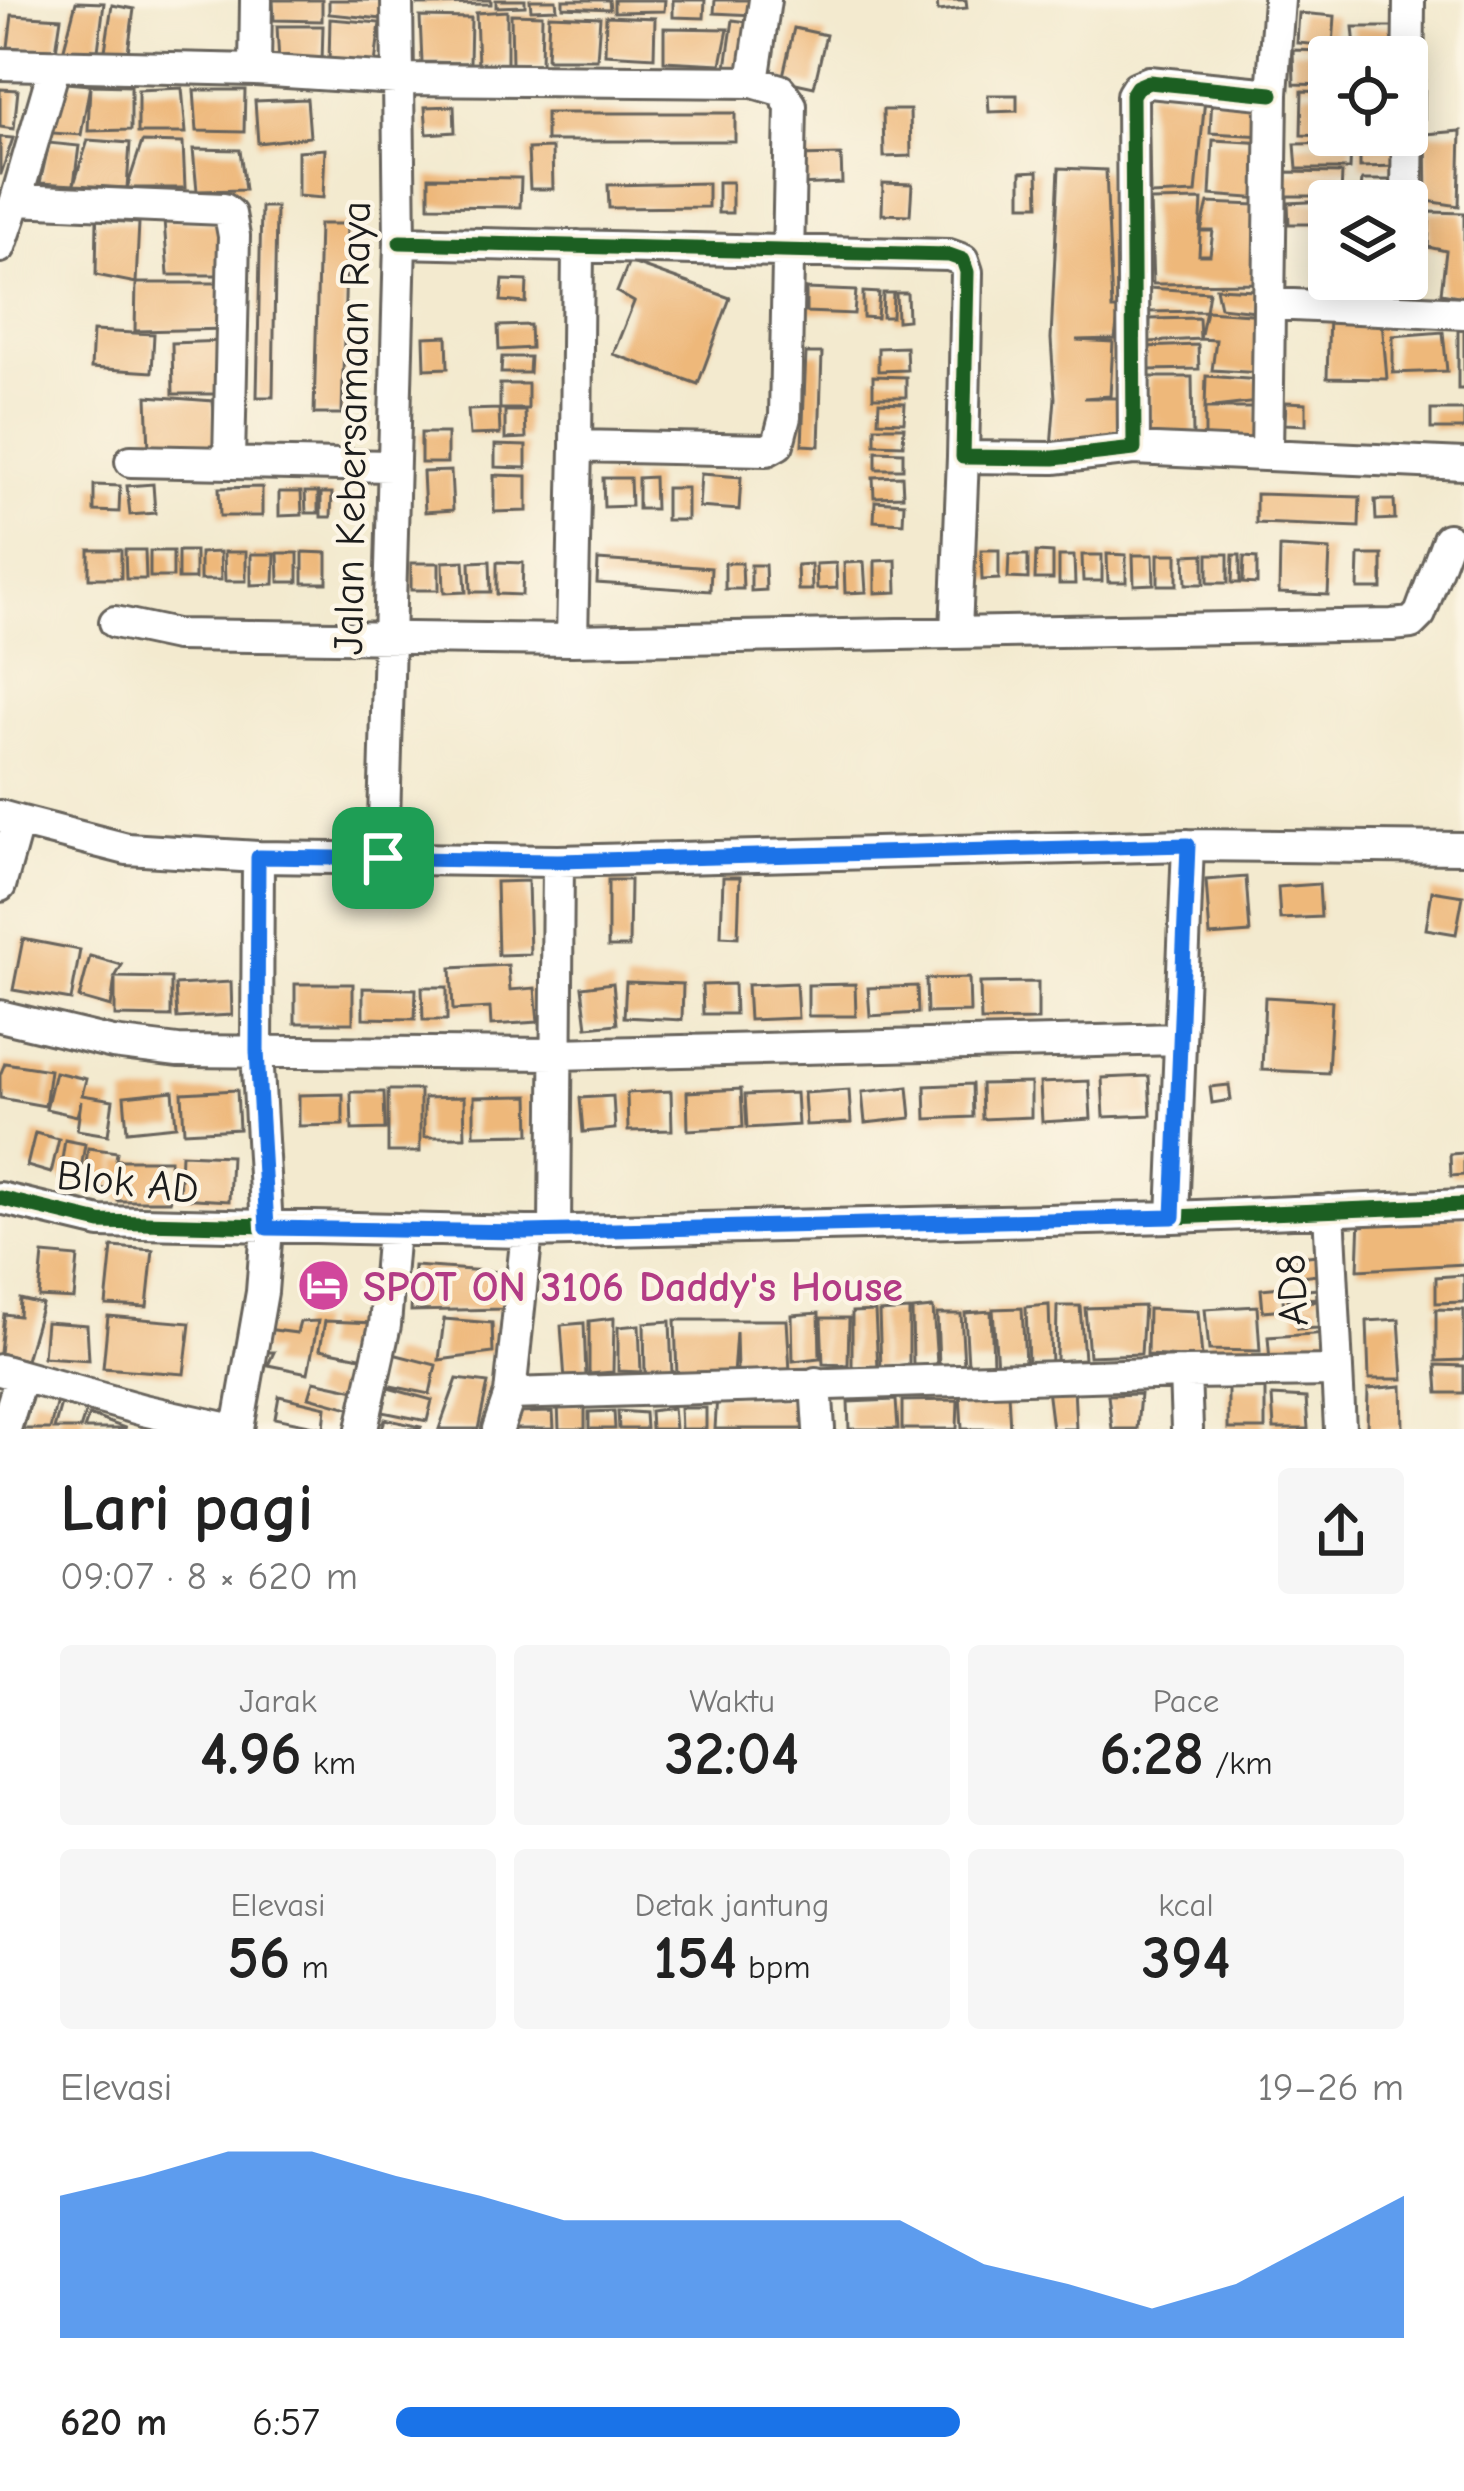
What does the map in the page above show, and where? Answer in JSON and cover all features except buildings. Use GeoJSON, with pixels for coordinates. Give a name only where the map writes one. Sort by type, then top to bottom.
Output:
{"type":"FeatureCollection","features":[{"type":"Feature","properties":{"kind":"street"},"geometry":{"type":"LineString","coordinates":[[255,70],[256,0]]}},
{"type":"Feature","properties":{"kind":"street","name":"Jalan Kebersamaan Raya"},"geometry":{"type":"LineString","coordinates":[[383,858],[400,242],[397,0]]}},
{"type":"Feature","properties":{"kind":"street"},"geometry":{"type":"LineString","coordinates":[[753,82],[765,0]]}},
{"type":"Feature","properties":{"kind":"street"},"geometry":{"type":"LineString","coordinates":[[1268,455],[1272,94],[1279,0]]}},
{"type":"Feature","properties":{"kind":"street"},"geometry":{"type":"LineString","coordinates":[[1407,180],[1409,0]]}},
{"type":"Feature","properties":{"kind":"street"},"geometry":{"type":"LineString","coordinates":[[0,64],[255,70],[396,79],[753,82],[780,90],[791,105],[785,417],[778,443],[766,450],[576,446]]}},
{"type":"Feature","properties":{"kind":"street"},"geometry":{"type":"LineString","coordinates":[[0,247],[56,65]]}},
{"type":"Feature","properties":{"kind":"street"},"geometry":{"type":"LineString","coordinates":[[1134,449],[1132,95],[1149,82],[1272,94]]}},
{"type":"Feature","properties":{"kind":"street"},"geometry":{"type":"LineString","coordinates":[[16,200],[224,209],[230,214],[234,236],[229,461]]}},
{"type":"Feature","properties":{"kind":"street"},"geometry":{"type":"LineString","coordinates":[[400,242],[949,255],[962,260],[968,298],[956,632]]}},
{"type":"Feature","properties":{"kind":"street"},"geometry":{"type":"LineString","coordinates":[[572,640],[578,246]]}},
{"type":"Feature","properties":{"kind":"street"},"geometry":{"type":"LineString","coordinates":[[1406,300],[1406,311]]}},
{"type":"Feature","properties":{"kind":"street"},"geometry":{"type":"LineString","coordinates":[[1272,304],[1464,313]]}},
{"type":"Feature","properties":{"kind":"street"},"geometry":{"type":"LineString","coordinates":[[963,457],[1054,458],[1134,449],[1464,464]]}},
{"type":"Feature","properties":{"kind":"street"},"geometry":{"type":"LineString","coordinates":[[131,461],[392,466]]}},
{"type":"Feature","properties":{"kind":"street"},"geometry":{"type":"LineString","coordinates":[[115,622],[176,635],[572,640],[1411,622],[1425,606],[1448,539]]}},
{"type":"Feature","properties":{"kind":"street"},"geometry":{"type":"LineString","coordinates":[[0,886],[9,819],[128,849],[258,857],[558,861],[1188,845],[1464,848]]}},
{"type":"Feature","properties":{"kind":"street"},"geometry":{"type":"LineString","coordinates":[[1173,1217],[1188,845]]}},
{"type":"Feature","properties":{"kind":"street"},"geometry":{"type":"LineString","coordinates":[[5,1429],[10,1372],[140,1420],[233,1429],[262,1292],[267,1228],[257,1051],[258,857]]}},
{"type":"Feature","properties":{"kind":"street"},"geometry":{"type":"LineString","coordinates":[[498,1429],[510,1394],[541,1231],[556,1054],[558,861]]}},
{"type":"Feature","properties":{"kind":"street"},"geometry":{"type":"LineString","coordinates":[[0,1016],[140,1047],[257,1051],[556,1054],[1180,1039]]}},
{"type":"Feature","properties":{"kind":"street","name":"Blok AD"},"geometry":{"type":"LineString","coordinates":[[0,1198],[100,1222],[393,1230],[541,1231],[1329,1210]]}},
{"type":"Feature","properties":{"kind":"street","name":"AD8"},"geometry":{"type":"LineString","coordinates":[[1340,1429],[1329,1210],[1464,1205]]}},
{"type":"Feature","properties":{"kind":"street"},"geometry":{"type":"LineString","coordinates":[[362,1429],[385,1325],[393,1230]]}},
{"type":"Feature","properties":{"kind":"street"},"geometry":{"type":"LineString","coordinates":[[510,1394],[1337,1370]]}},
{"type":"Feature","properties":{"kind":"street"},"geometry":{"type":"LineString","coordinates":[[1185,1373],[1187,1429]]}},
{"type":"Feature","properties":{"kind":"street"},"geometry":{"type":"LineString","coordinates":[[816,1383],[819,1429]]}},
{"type":"Feature","properties":{"kind":"cycle path"},"geometry":{"type":"LineString","coordinates":[[400,242],[949,255],[963,260],[967,272],[963,457],[1054,458],[1134,449],[1132,95],[1149,82],[1272,94]]}},
{"type":"Feature","properties":{"kind":"cycle path"},"geometry":{"type":"LineString","coordinates":[[0,1198],[100,1222],[527,1232],[1173,1217],[1464,1205]]}},
{"type":"Feature","properties":{"kind":"place","name":"SPOT ON 3106 Daddy's House"},"geometry":{"type":"Point","coordinates":[324,1286]}},
{"type":"Feature","properties":{"kind":"route"},"geometry":{"type":"LineString","coordinates":[[1188,845],[1173,1217],[527,1232],[267,1228],[257,1051],[258,857],[383,858],[558,861],[1188,845]]}}]}
